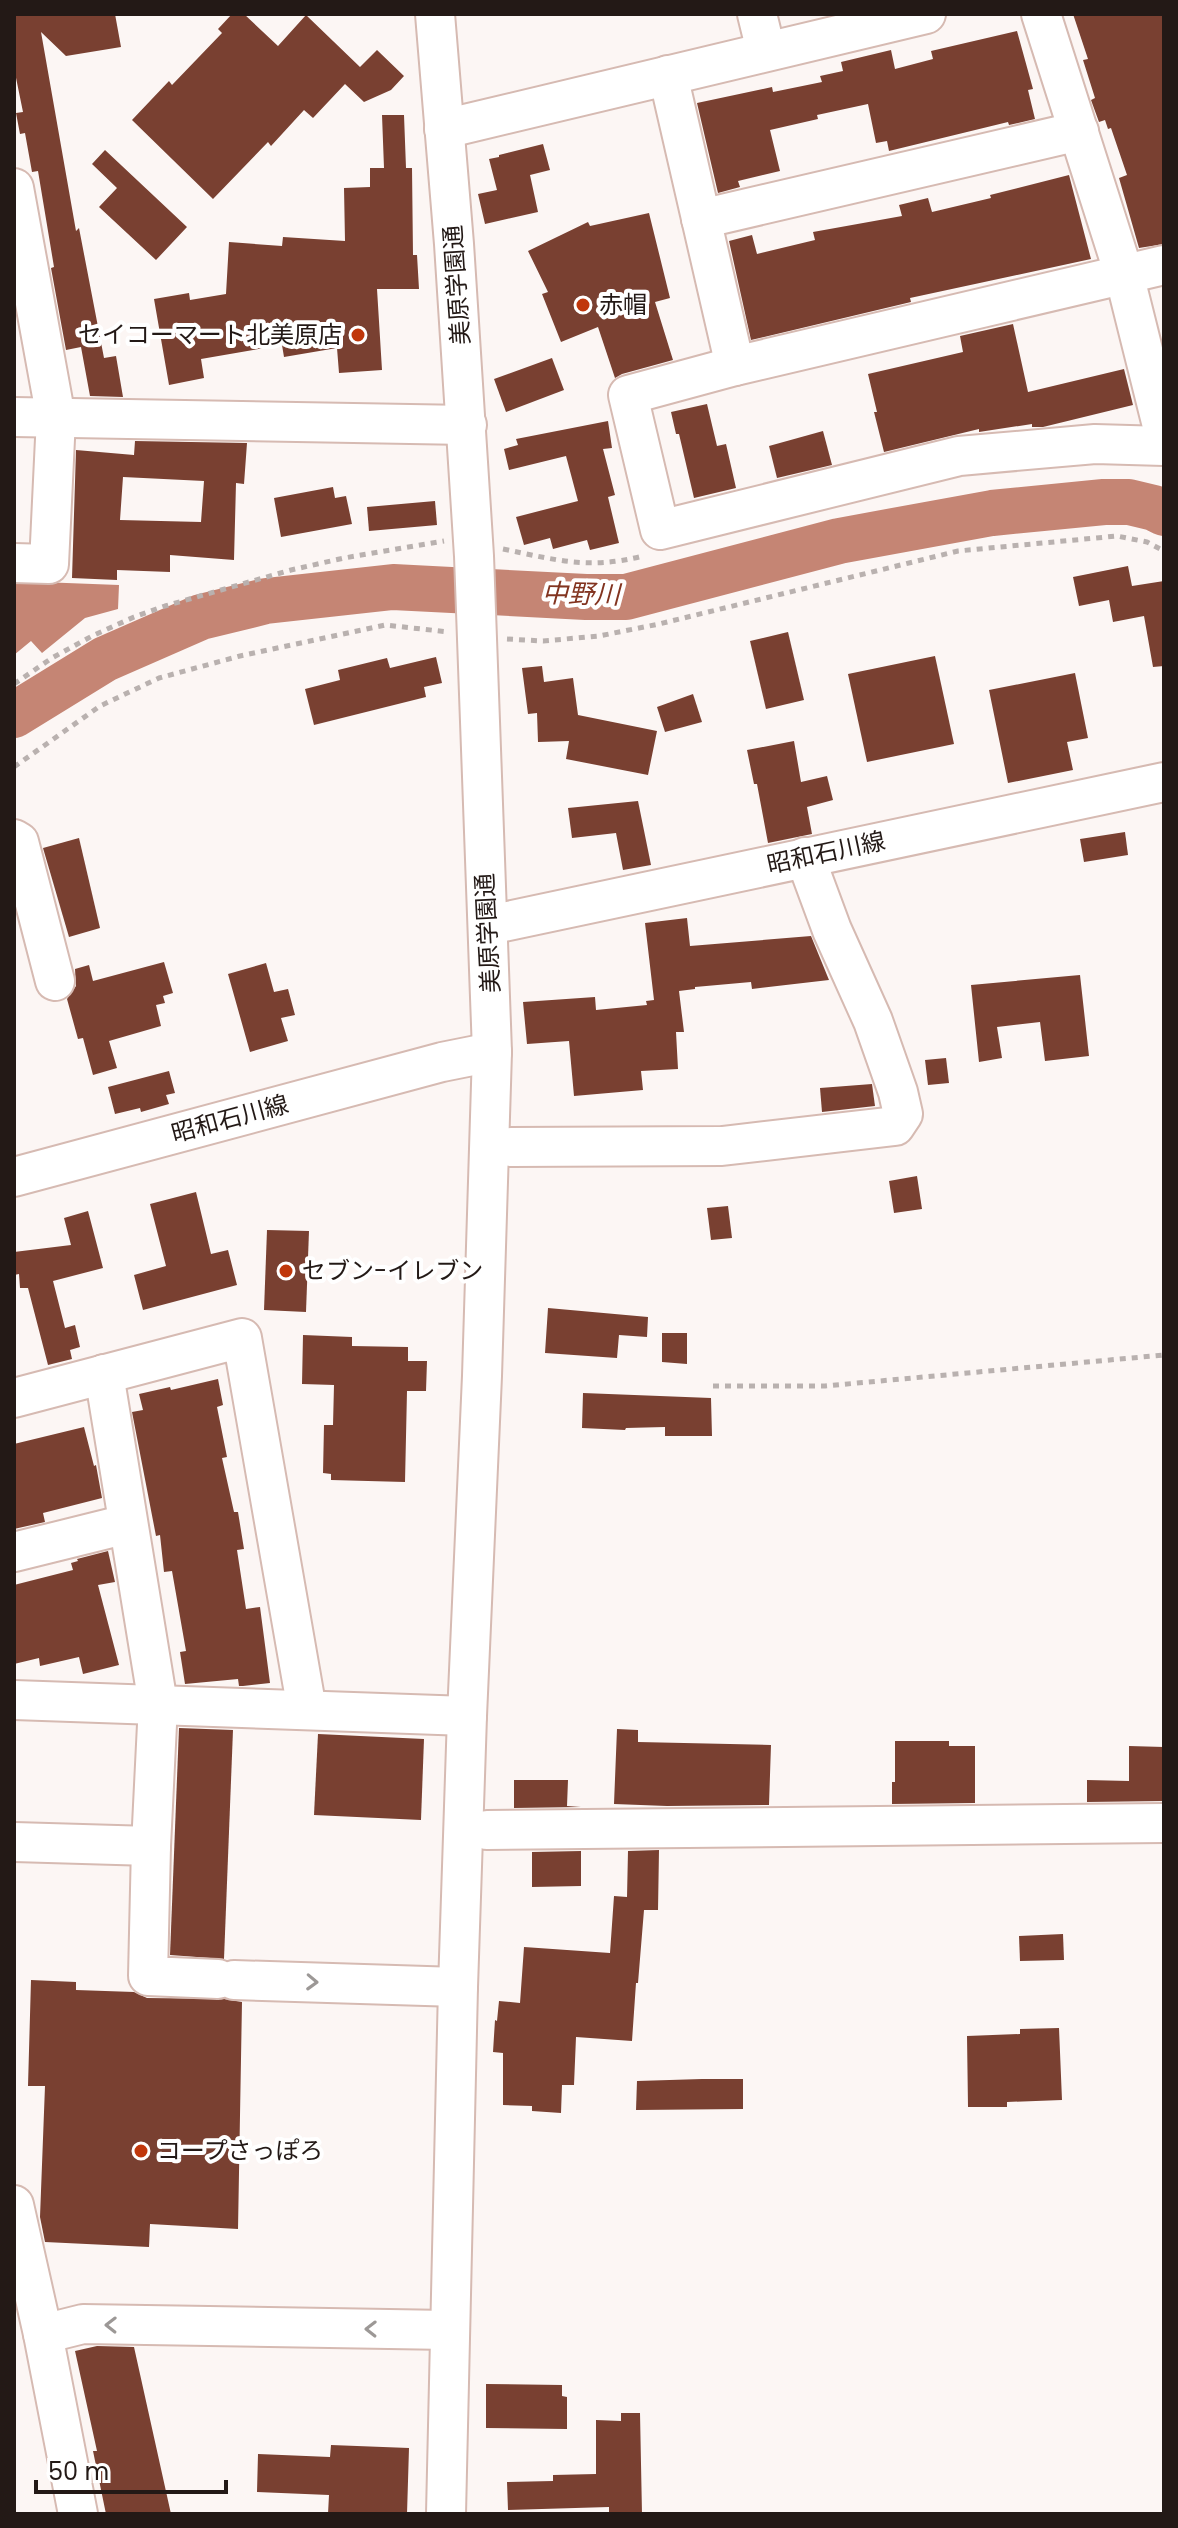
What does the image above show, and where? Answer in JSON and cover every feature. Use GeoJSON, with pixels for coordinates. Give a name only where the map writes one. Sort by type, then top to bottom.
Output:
{"type":"FeatureCollection","features":[{"type":"Feature","properties":{"kind":"street","name":"美原学園通"},"geometry":{"type":"LineString","coordinates":[[435,14],[467,425],[462,548],[477,631],[492,1052],[458,1987],[446,2514]]}},
{"type":"Feature","properties":{"kind":"street"},"geometry":{"type":"LineString","coordinates":[[757,14],[766,51]]}},
{"type":"Feature","properties":{"kind":"street"},"geometry":{"type":"LineString","coordinates":[[444,129],[926,14]]}},
{"type":"Feature","properties":{"kind":"street"},"geometry":{"type":"LineString","coordinates":[[1041,14],[1124,274],[1164,434]]}},
{"type":"Feature","properties":{"kind":"street"},"geometry":{"type":"LineString","coordinates":[[668,75],[735,366]]}},
{"type":"Feature","properties":{"kind":"street"},"geometry":{"type":"LineString","coordinates":[[701,219],[1079,131]]}},
{"type":"Feature","properties":{"kind":"street"},"geometry":{"type":"LineString","coordinates":[[14,188],[56,418],[49,564],[14,563]]}},
{"type":"Feature","properties":{"kind":"street"},"geometry":{"type":"LineString","coordinates":[[1164,265],[735,366],[628,395],[660,530],[959,456],[1095,444],[1164,446]]}},
{"type":"Feature","properties":{"kind":"street"},"geometry":{"type":"LineString","coordinates":[[14,417],[467,425]]}},
{"type":"Feature","properties":{"kind":"street","name":"昭和石川線"},"geometry":{"type":"LineString","coordinates":[[489,925],[1164,782]]}},
{"type":"Feature","properties":{"kind":"street"},"geometry":{"type":"LineString","coordinates":[[14,839],[19,842],[26,919],[55,981]]}},
{"type":"Feature","properties":{"kind":"street"},"geometry":{"type":"LineString","coordinates":[[511,1147],[722,1146],[895,1126],[903,1114],[898,1092],[873,1021],[832,930],[805,857]]}},
{"type":"Feature","properties":{"kind":"street","name":"昭和石川線"},"geometry":{"type":"LineString","coordinates":[[14,1177],[442,1062],[492,1052]]}},
{"type":"Feature","properties":{"kind":"street"},"geometry":{"type":"LineString","coordinates":[[14,1398],[242,1338],[307,1710]]}},
{"type":"Feature","properties":{"kind":"street"},"geometry":{"type":"LineString","coordinates":[[104,1374],[158,1704],[148,1976],[458,1987]]}},
{"type":"Feature","properties":{"kind":"street"},"geometry":{"type":"LineString","coordinates":[[14,1552],[127,1524]]}},
{"type":"Feature","properties":{"kind":"street"},"geometry":{"type":"LineString","coordinates":[[14,1700],[467,1716]]}},
{"type":"Feature","properties":{"kind":"street"},"geometry":{"type":"LineString","coordinates":[[487,1830],[1164,1823]]}},
{"type":"Feature","properties":{"kind":"street"},"geometry":{"type":"LineString","coordinates":[[14,1842],[151,1846]]}},
{"type":"Feature","properties":{"kind":"street"},"geometry":{"type":"LineString","coordinates":[[14,2205],[78,2514]]}},
{"type":"Feature","properties":{"kind":"street"},"geometry":{"type":"LineString","coordinates":[[43,2334],[83,2324],[449,2330]]}},
{"type":"Feature","properties":{"kind":"path"},"geometry":{"type":"LineString","coordinates":[[14,767],[100,706],[159,678],[240,656],[385,625],[477,631],[543,641],[599,636],[958,551],[1117,536],[1147,542],[1164,551]]}},
{"type":"Feature","properties":{"kind":"path"},"geometry":{"type":"LineString","coordinates":[[14,684],[92,636],[165,606],[291,570],[413,545],[462,548]]}},
{"type":"Feature","properties":{"kind":"path"},"geometry":{"type":"LineString","coordinates":[[713,1386],[825,1386],[1164,1355]]}},
{"type":"Feature","properties":{"kind":"shaded area"},"geometry":{"type":"Polygon","coordinates":[[[14,581],[119,585],[118,609],[85,618],[42,653],[31,641],[14,655],[14,581]]]}},
{"type":"Feature","properties":{"kind":"building"},"geometry":{"type":"Polygon","coordinates":[[[14,14],[115,14],[121,47],[66,56],[41,32],[76,231],[79,228],[104,358],[116,356],[123,397],[90,396],[81,347],[66,350],[38,171],[32,172],[25,133],[20,134],[16,113],[23,112],[14,68],[14,14]]]}},
{"type":"Feature","properties":{"kind":"building"},"geometry":{"type":"Polygon","coordinates":[[[232,14],[244,14],[278,46],[306,15],[360,67],[377,50],[404,76],[391,90],[364,102],[345,84],[313,118],[304,110],[271,146],[268,142],[213,199],[132,120],[169,81],[172,85],[222,33],[218,29],[232,14]]]}},
{"type":"Feature","properties":{"kind":"building"},"geometry":{"type":"Polygon","coordinates":[[[1073,14],[1164,14],[1164,244],[1139,248],[1119,178],[1127,175],[1111,128],[1108,129],[1105,120],[1099,122],[1091,100],[1095,98],[1083,60],[1088,59],[1073,14]]]}},
{"type":"Feature","properties":{"kind":"building"},"geometry":{"type":"Polygon","coordinates":[[[1017,31],[1033,89],[1028,90],[1035,119],[1009,125],[1008,122],[889,151],[887,141],[876,143],[868,104],[817,115],[818,119],[770,130],[780,171],[738,181],[740,187],[718,193],[697,103],[772,87],[773,92],[822,82],[820,76],[843,71],[841,62],[891,50],[895,69],[933,59],[931,51],[1017,31]]]}},
{"type":"Feature","properties":{"kind":"building"},"geometry":{"type":"Polygon","coordinates":[[[382,115],[404,115],[406,168],[412,168],[413,255],[417,255],[419,289],[377,289],[382,370],[339,373],[337,348],[284,357],[282,345],[201,359],[204,378],[169,385],[154,299],[189,293],[190,300],[226,294],[229,242],[282,246],[283,237],[345,241],[344,188],[370,187],[370,168],[384,168],[382,115]]]}},
{"type":"Feature","properties":{"kind":"building"},"geometry":{"type":"Polygon","coordinates":[[[543,144],[550,170],[530,175],[538,212],[485,224],[478,194],[497,190],[489,159],[543,144]]]}},
{"type":"Feature","properties":{"kind":"building"},"geometry":{"type":"Polygon","coordinates":[[[105,150],[187,227],[156,260],[99,207],[117,188],[92,164],[105,150]]]}},
{"type":"Feature","properties":{"kind":"building"},"geometry":{"type":"Polygon","coordinates":[[[1069,175],[1091,259],[910,298],[911,302],[751,340],[729,241],[752,235],[757,254],[815,240],[813,232],[902,216],[899,205],[928,198],[932,212],[1069,175]]]}},
{"type":"Feature","properties":{"kind":"building"},"geometry":{"type":"Polygon","coordinates":[[[649,213],[670,298],[655,302],[673,360],[615,378],[598,327],[561,342],[542,294],[548,292],[528,251],[588,222],[590,226],[649,213]]]}},
{"type":"Feature","properties":{"kind":"building"},"geometry":{"type":"Polygon","coordinates":[[[1013,324],[1028,392],[1124,369],[1133,405],[1043,427],[1032,427],[1032,424],[979,432],[979,429],[884,452],[868,374],[963,352],[960,336],[1013,324]]]}},
{"type":"Feature","properties":{"kind":"building"},"geometry":{"type":"Polygon","coordinates":[[[552,358],[564,390],[506,412],[494,379],[552,358]]]}},
{"type":"Feature","properties":{"kind":"building"},"geometry":{"type":"Polygon","coordinates":[[[707,404],[717,446],[726,444],[736,488],[694,498],[671,412],[707,404]]]}},
{"type":"Feature","properties":{"kind":"building"},"geometry":{"type":"Polygon","coordinates":[[[608,421],[612,448],[603,449],[615,495],[608,497],[619,543],[590,550],[587,540],[553,549],[550,538],[524,545],[516,517],[578,501],[566,456],[509,470],[504,449],[518,445],[516,439],[608,421]]]}},
{"type":"Feature","properties":{"kind":"building"},"geometry":{"type":"Polygon","coordinates":[[[823,431],[832,465],[777,478],[769,446],[823,431]]]}},
{"type":"Feature","properties":{"kind":"building"},"geometry":{"type":"Polygon","coordinates":[[[135,441],[247,443],[244,484],[236,483],[234,560],[170,555],[170,572],[117,570],[117,580],[72,578],[76,450],[134,455],[135,441]],[[123,477],[120,520],[201,522],[204,481],[123,477]]]}},
{"type":"Feature","properties":{"kind":"building"},"geometry":{"type":"Polygon","coordinates":[[[333,487],[335,498],[346,496],[352,524],[281,537],[274,498],[333,487]]]}},
{"type":"Feature","properties":{"kind":"building"},"geometry":{"type":"Polygon","coordinates":[[[435,501],[437,525],[369,531],[367,507],[435,501]]]}},
{"type":"Feature","properties":{"kind":"building"},"geometry":{"type":"Polygon","coordinates":[[[1128,566],[1132,586],[1164,581],[1164,666],[1153,667],[1144,616],[1113,622],[1109,600],[1079,606],[1073,577],[1128,566]]]}},
{"type":"Feature","properties":{"kind":"building"},"geometry":{"type":"Polygon","coordinates":[[[788,632],[804,700],[766,709],[750,641],[788,632]]]}},
{"type":"Feature","properties":{"kind":"building"},"geometry":{"type":"Polygon","coordinates":[[[935,656],[954,744],[867,762],[848,674],[935,656]]]}},
{"type":"Feature","properties":{"kind":"building"},"geometry":{"type":"Polygon","coordinates":[[[436,657],[442,683],[424,687],[426,697],[314,725],[305,689],[340,680],[338,670],[387,658],[390,668],[436,657]]]}},
{"type":"Feature","properties":{"kind":"building"},"geometry":{"type":"Polygon","coordinates":[[[542,666],[544,682],[573,678],[578,715],[657,731],[648,775],[566,759],[569,741],[538,742],[537,713],[528,714],[522,668],[542,666]]]}},
{"type":"Feature","properties":{"kind":"building"},"geometry":{"type":"Polygon","coordinates":[[[1075,673],[1088,738],[1067,742],[1073,770],[1008,783],[989,690],[1075,673]]]}},
{"type":"Feature","properties":{"kind":"building"},"geometry":{"type":"Polygon","coordinates":[[[693,694],[702,722],[665,732],[657,707],[693,694]]]}},
{"type":"Feature","properties":{"kind":"building"},"geometry":{"type":"Polygon","coordinates":[[[794,741],[801,782],[827,776],[833,800],[807,807],[812,834],[768,843],[747,750],[794,741]]]}},
{"type":"Feature","properties":{"kind":"building"},"geometry":{"type":"Polygon","coordinates":[[[638,801],[651,865],[623,870],[616,833],[572,838],[568,808],[638,801]]]}},
{"type":"Feature","properties":{"kind":"building"},"geometry":{"type":"Polygon","coordinates":[[[1125,832],[1128,855],[1084,862],[1080,839],[1125,832]]]}},
{"type":"Feature","properties":{"kind":"building"},"geometry":{"type":"Polygon","coordinates":[[[79,838],[100,928],[69,937],[43,848],[79,838]]]}},
{"type":"Feature","properties":{"kind":"building"},"geometry":{"type":"Polygon","coordinates":[[[687,918],[690,946],[811,936],[829,980],[752,989],[751,982],[679,991],[684,1032],[676,1032],[678,1069],[641,1071],[643,1090],[574,1096],[569,1041],[527,1044],[523,1002],[595,997],[596,1010],[647,1005],[646,1001],[654,1000],[645,923],[687,918]]]}},
{"type":"Feature","properties":{"kind":"building"},"geometry":{"type":"Polygon","coordinates":[[[164,962],[173,993],[163,996],[165,1003],[156,1005],[161,1026],[109,1041],[117,1068],[93,1075],[83,1038],[78,1039],[67,999],[76,986],[75,969],[89,965],[93,981],[164,962]]]}},
{"type":"Feature","properties":{"kind":"building"},"geometry":{"type":"Polygon","coordinates":[[[266,963],[274,992],[288,989],[295,1015],[281,1018],[288,1041],[250,1052],[228,974],[266,963]]]}},
{"type":"Feature","properties":{"kind":"building"},"geometry":{"type":"Polygon","coordinates":[[[1080,975],[1089,1056],[1045,1061],[1040,1022],[997,1027],[1002,1058],[979,1062],[971,985],[1080,975]]]}},
{"type":"Feature","properties":{"kind":"building"},"geometry":{"type":"Polygon","coordinates":[[[946,1058],[949,1083],[928,1085],[925,1060],[946,1058]]]}},
{"type":"Feature","properties":{"kind":"building"},"geometry":{"type":"Polygon","coordinates":[[[169,1071],[175,1093],[166,1095],[169,1104],[141,1112],[140,1108],[115,1114],[108,1087],[169,1071]]]}},
{"type":"Feature","properties":{"kind":"building"},"geometry":{"type":"Polygon","coordinates":[[[872,1084],[875,1106],[822,1112],[820,1088],[872,1084]]]}},
{"type":"Feature","properties":{"kind":"building"},"geometry":{"type":"Polygon","coordinates":[[[917,1176],[922,1209],[894,1213],[889,1181],[917,1176]]]}},
{"type":"Feature","properties":{"kind":"building"},"geometry":{"type":"Polygon","coordinates":[[[196,1192],[211,1254],[228,1250],[237,1285],[143,1310],[134,1275],[166,1266],[150,1204],[196,1192]]]}},
{"type":"Feature","properties":{"kind":"building"},"geometry":{"type":"Polygon","coordinates":[[[728,1206],[732,1238],[711,1240],[707,1208],[728,1206]]]}},
{"type":"Feature","properties":{"kind":"building"},"geometry":{"type":"Polygon","coordinates":[[[88,1211],[103,1268],[53,1281],[65,1328],[75,1325],[80,1347],[70,1350],[72,1359],[48,1365],[28,1288],[20,1288],[19,1274],[14,1275],[14,1252],[71,1245],[64,1218],[88,1211]]]}},
{"type":"Feature","properties":{"kind":"building","name":"セブン-イレブン"},"geometry":{"type":"Polygon","coordinates":[[[267,1230],[309,1231],[306,1312],[264,1310],[267,1230]]]}},
{"type":"Feature","properties":{"kind":"building"},"geometry":{"type":"Polygon","coordinates":[[[548,1308],[648,1317],[647,1337],[619,1335],[617,1358],[545,1353],[548,1308]]]}},
{"type":"Feature","properties":{"kind":"building"},"geometry":{"type":"Polygon","coordinates":[[[662,1333],[687,1333],[687,1364],[662,1362],[662,1333]]]}},
{"type":"Feature","properties":{"kind":"building"},"geometry":{"type":"Polygon","coordinates":[[[303,1335],[352,1337],[352,1346],[408,1347],[408,1361],[427,1361],[426,1391],[407,1391],[405,1482],[331,1480],[331,1474],[323,1473],[324,1425],[333,1425],[334,1385],[302,1384],[303,1335]]]}},
{"type":"Feature","properties":{"kind":"building"},"geometry":{"type":"Polygon","coordinates":[[[218,1379],[223,1405],[217,1407],[227,1457],[222,1458],[234,1512],[238,1512],[244,1549],[237,1550],[246,1609],[260,1607],[270,1683],[239,1686],[238,1679],[185,1684],[180,1652],[186,1651],[172,1571],[164,1572],[160,1535],[156,1536],[132,1412],[143,1410],[139,1394],[218,1379]]]}},
{"type":"Feature","properties":{"kind":"building"},"geometry":{"type":"Polygon","coordinates":[[[583,1393],[711,1398],[712,1436],[665,1436],[665,1427],[625,1430],[582,1428],[583,1393]]]}},
{"type":"Feature","properties":{"kind":"building"},"geometry":{"type":"Polygon","coordinates":[[[84,1427],[102,1498],[43,1513],[45,1522],[14,1529],[14,1444],[84,1427]]]}},
{"type":"Feature","properties":{"kind":"building"},"geometry":{"type":"Polygon","coordinates":[[[108,1551],[115,1582],[98,1585],[119,1665],[83,1674],[79,1657],[40,1666],[39,1658],[14,1664],[14,1585],[73,1570],[71,1563],[77,1559],[108,1551]]]}},
{"type":"Feature","properties":{"kind":"building"},"geometry":{"type":"Polygon","coordinates":[[[179,1728],[233,1730],[224,1959],[170,1955],[179,1728]]]}},
{"type":"Feature","properties":{"kind":"building"},"geometry":{"type":"Polygon","coordinates":[[[617,1729],[638,1730],[638,1742],[771,1745],[769,1805],[614,1804],[617,1729]]]}},
{"type":"Feature","properties":{"kind":"building"},"geometry":{"type":"Polygon","coordinates":[[[318,1734],[424,1739],[421,1820],[314,1815],[318,1734]]]}},
{"type":"Feature","properties":{"kind":"building"},"geometry":{"type":"Polygon","coordinates":[[[895,1741],[949,1741],[949,1746],[975,1746],[975,1803],[892,1804],[895,1741]]]}},
{"type":"Feature","properties":{"kind":"building"},"geometry":{"type":"Polygon","coordinates":[[[1129,1746],[1164,1747],[1164,1801],[1087,1802],[1087,1780],[1129,1781],[1129,1746]]]}},
{"type":"Feature","properties":{"kind":"building"},"geometry":{"type":"Polygon","coordinates":[[[514,1780],[568,1780],[567,1806],[581,1807],[514,1808],[514,1780]]]}},
{"type":"Feature","properties":{"kind":"building"},"geometry":{"type":"Polygon","coordinates":[[[659,1850],[658,1910],[644,1910],[632,2041],[576,2037],[574,2085],[562,2085],[561,2113],[532,2111],[532,2106],[503,2105],[503,2053],[493,2052],[495,2020],[499,2001],[520,2003],[524,1947],[610,1953],[614,1896],[627,1897],[628,1851],[659,1850]]]}},
{"type":"Feature","properties":{"kind":"building"},"geometry":{"type":"Polygon","coordinates":[[[581,1851],[581,1886],[532,1887],[532,1852],[581,1851]]]}},
{"type":"Feature","properties":{"kind":"building"},"geometry":{"type":"Polygon","coordinates":[[[1063,1934],[1064,1960],[1020,1961],[1019,1936],[1063,1934]]]}},
{"type":"Feature","properties":{"kind":"building","name":"コープさっぽろ"},"geometry":{"type":"Polygon","coordinates":[[[31,1980],[76,1982],[76,1990],[134,1992],[147,1998],[242,2002],[238,2229],[150,2224],[149,2247],[45,2242],[40,2217],[45,2086],[28,2086],[31,1980]]]}},
{"type":"Feature","properties":{"kind":"building"},"geometry":{"type":"Polygon","coordinates":[[[1059,2028],[1062,2100],[1007,2102],[1007,2107],[968,2107],[967,2036],[1020,2034],[1020,2029],[1059,2028]]]}},
{"type":"Feature","properties":{"kind":"building"},"geometry":{"type":"Polygon","coordinates":[[[743,2079],[743,2109],[636,2110],[637,2081],[743,2079]]]}},
{"type":"Feature","properties":{"kind":"building"},"geometry":{"type":"Polygon","coordinates":[[[97,2346],[134,2347],[171,2514],[106,2514],[93,2451],[97,2451],[75,2351],[97,2346]]]}},
{"type":"Feature","properties":{"kind":"building"},"geometry":{"type":"Polygon","coordinates":[[[486,2384],[562,2385],[562,2396],[567,2397],[567,2429],[486,2428],[486,2384]]]}},
{"type":"Feature","properties":{"kind":"building"},"geometry":{"type":"Polygon","coordinates":[[[621,2413],[640,2413],[642,2514],[609,2514],[609,2507],[508,2510],[507,2482],[553,2481],[553,2475],[596,2474],[596,2420],[621,2421],[621,2413]]]}},
{"type":"Feature","properties":{"kind":"building"},"geometry":{"type":"Polygon","coordinates":[[[331,2445],[409,2448],[407,2514],[328,2514],[329,2495],[257,2492],[258,2454],[330,2457],[331,2445]]]}},
{"type":"Feature","properties":{"kind":"waterway","name":"中野川"},"geometry":{"type":"LineString","coordinates":[[14,715],[105,659],[201,617],[266,601],[393,587],[626,597],[839,541],[992,513],[1104,502],[1129,502],[1164,513]]}},
{"type":"Feature","properties":{"kind":"place","name":"赤帽"},"geometry":{"type":"Point","coordinates":[583,305]}},
{"type":"Feature","properties":{"kind":"place","name":"セイコーマート北美原店"},"geometry":{"type":"Point","coordinates":[358,335]}},
{"type":"Feature","properties":{"kind":"place","name":"セブン-イレブン"},"geometry":{"type":"Point","coordinates":[286,1271]}},
{"type":"Feature","properties":{"kind":"place","name":"コープさっぽろ"},"geometry":{"type":"Point","coordinates":[141,2151]}}]}
